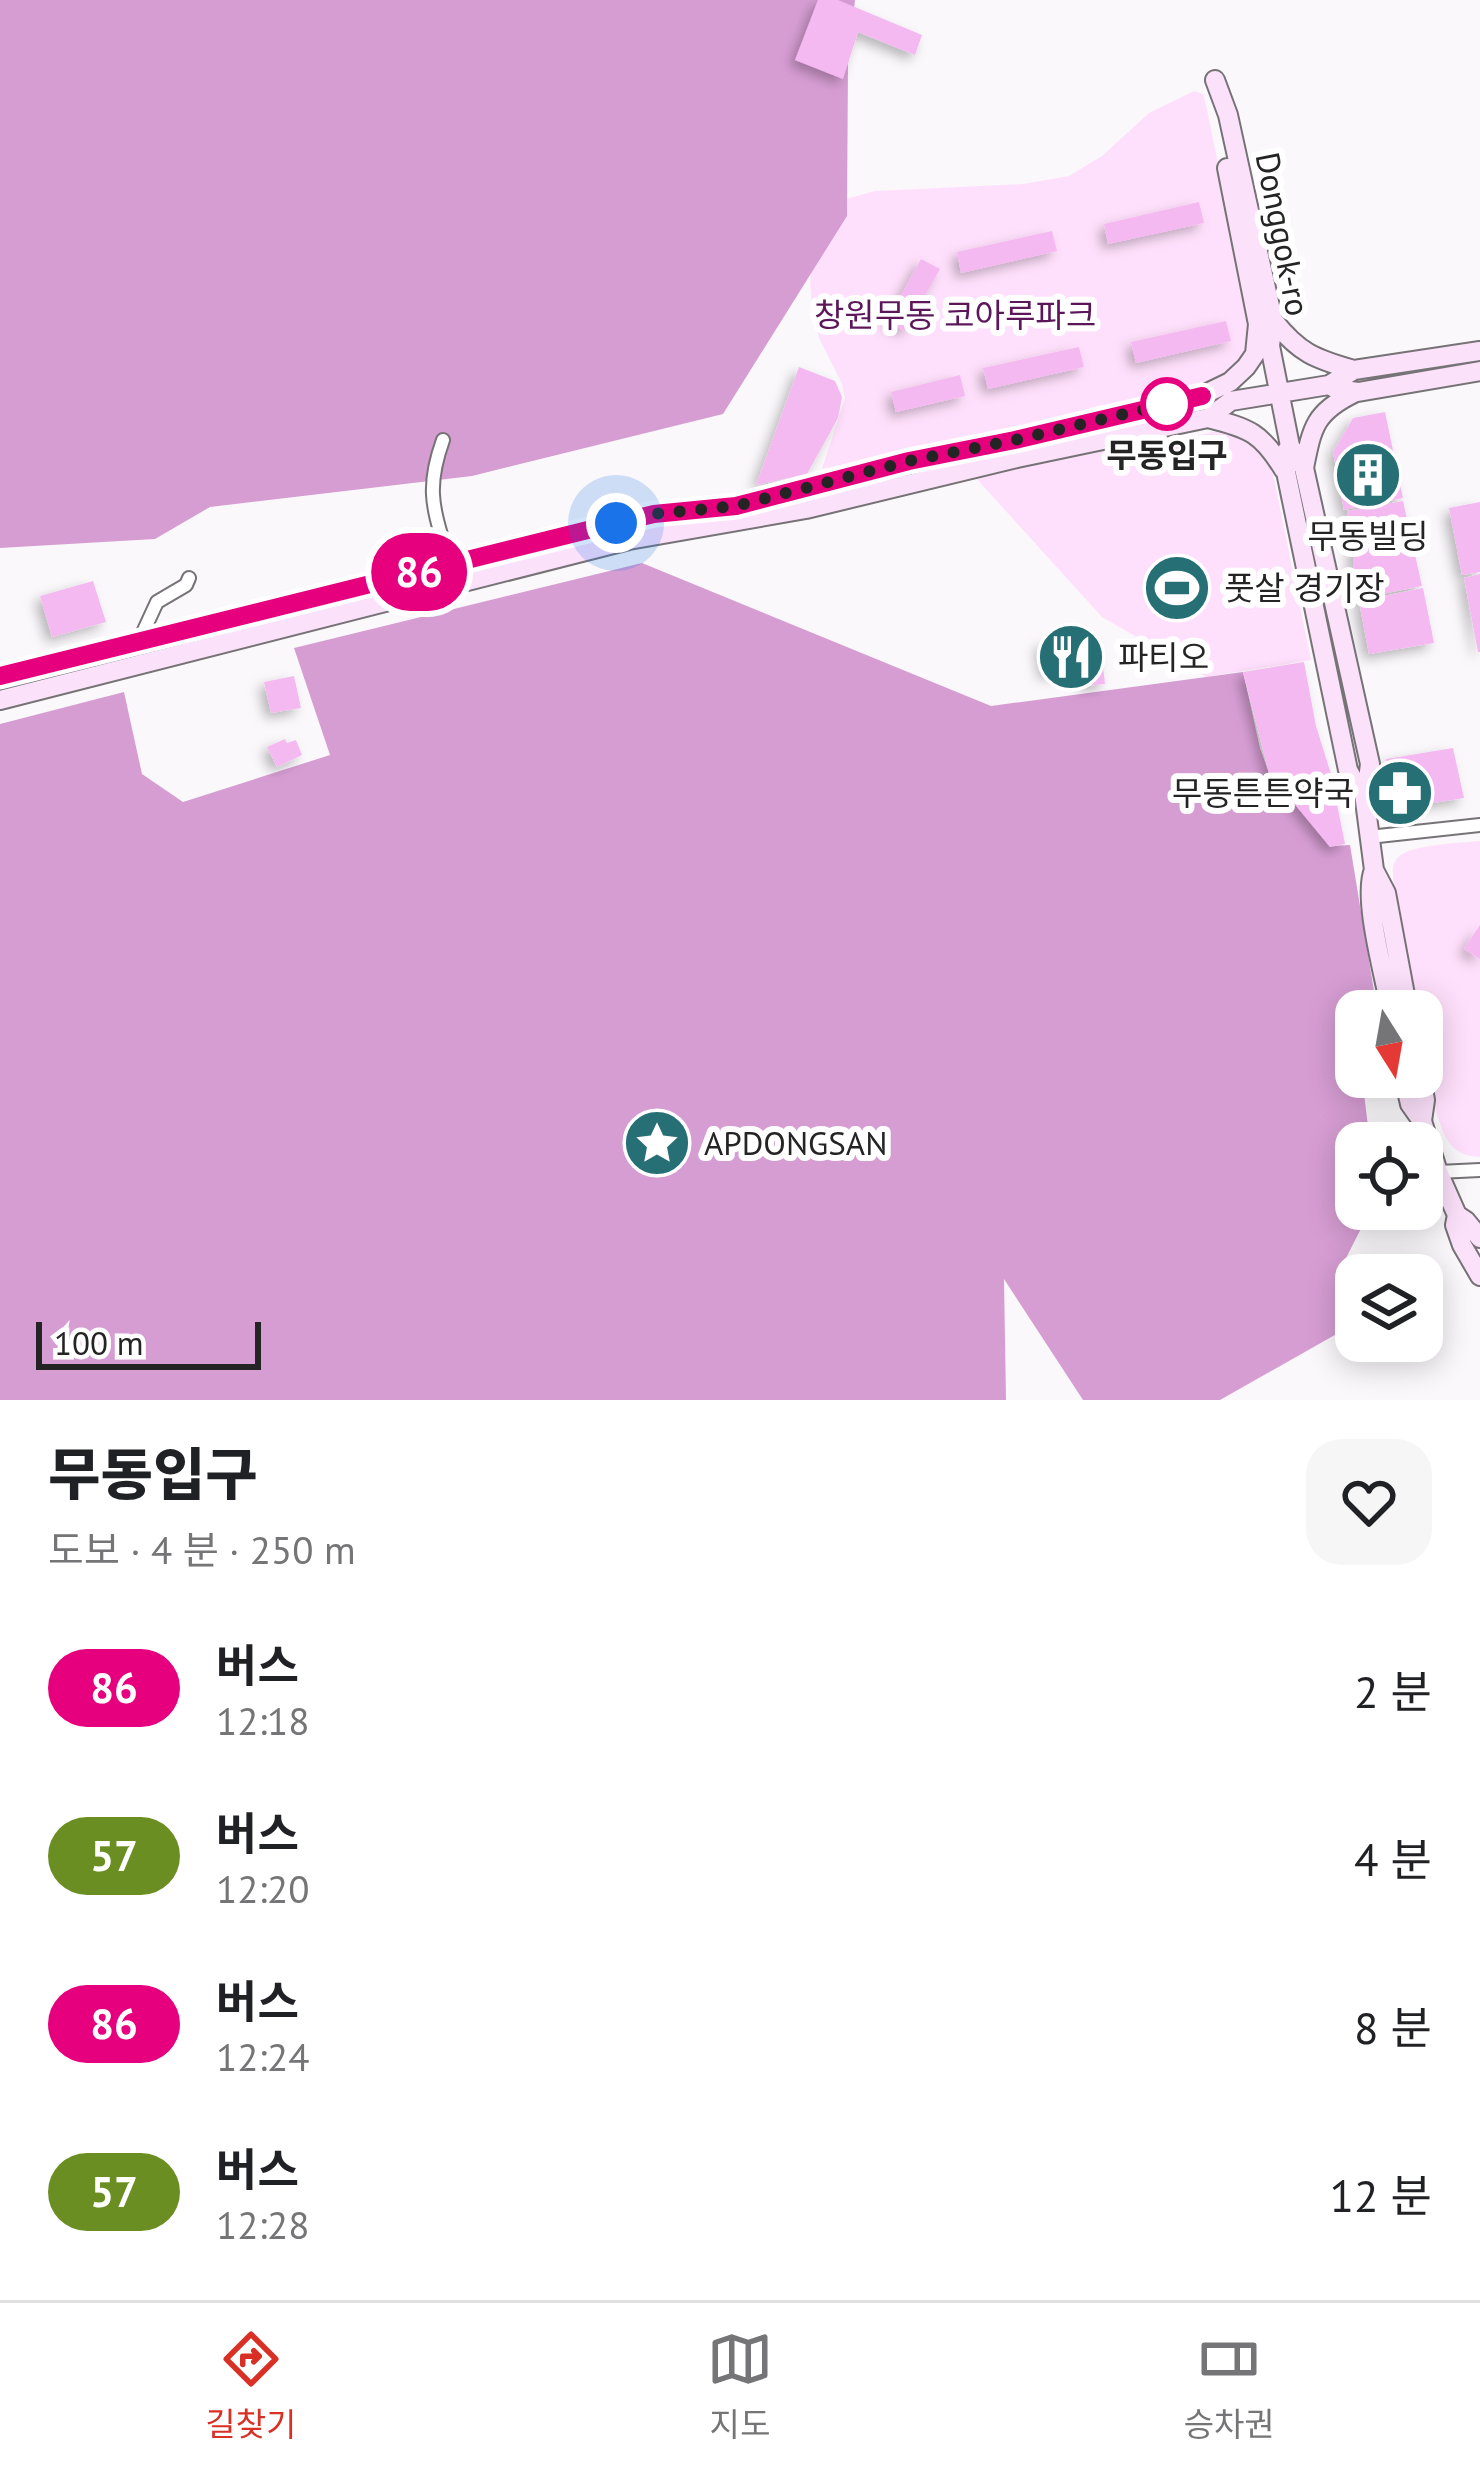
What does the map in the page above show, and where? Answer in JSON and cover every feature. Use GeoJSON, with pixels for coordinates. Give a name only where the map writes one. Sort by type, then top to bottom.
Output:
{"type":"FeatureCollection","features":[{"type":"Feature","properties":{"kind":"main road","name":"Donggok-ro"},"geometry":{"type":"LineString","coordinates":[[1266,322],[1218,117],[1216,80],[1228,115],[1280,393],[1286,452],[1295,470]]}},
{"type":"Feature","properties":{"kind":"main road"},"geometry":{"type":"LineString","coordinates":[[0,676],[654,514],[754,502],[909,461],[1202,396],[1230,382],[1246,367],[1266,322],[1301,351],[1354,370]]}},
{"type":"Feature","properties":{"kind":"main road"},"geometry":{"type":"LineString","coordinates":[[1202,396],[1231,401],[1329,385],[1354,370],[1480,351]]}},
{"type":"Feature","properties":{"kind":"main road"},"geometry":{"type":"LineString","coordinates":[[1329,385],[1358,392],[1480,371]]}},
{"type":"Feature","properties":{"kind":"main road"},"geometry":{"type":"LineString","coordinates":[[1358,392],[1330,405],[1316,421],[1295,470],[1348,770],[1364,793],[1374,869],[1386,893],[1404,990]]}},
{"type":"Feature","properties":{"kind":"main road"},"geometry":{"type":"LineString","coordinates":[[0,700],[629,540],[806,509],[1208,418],[1231,401]]}},
{"type":"Feature","properties":{"kind":"main road"},"geometry":{"type":"LineString","coordinates":[[1208,418],[1249,429],[1295,470]]}},
{"type":"Feature","properties":{"kind":"main road"},"geometry":{"type":"LineString","coordinates":[[1374,869],[1370,896],[1387,990]]}},
{"type":"Feature","properties":{"kind":"main road"},"geometry":{"type":"LineString","coordinates":[[1408,1098],[1422,1121]]}},
{"type":"Feature","properties":{"kind":"main road"},"geometry":{"type":"LineString","coordinates":[[1422,1121],[1425,1098]]}},
{"type":"Feature","properties":{"kind":"main road"},"geometry":{"type":"LineString","coordinates":[[1443,1183],[1457,1215],[1480,1238]]}},
{"type":"Feature","properties":{"kind":"main road"},"geometry":{"type":"LineString","coordinates":[[1457,1215],[1455,1225],[1462,1245],[1480,1276]]}},
{"type":"Feature","properties":{"kind":"street"},"geometry":{"type":"LineString","coordinates":[[443,440],[431,472],[432,498],[449,563]]}},
{"type":"Feature","properties":{"kind":"street"},"geometry":{"type":"LineString","coordinates":[[139,641],[157,602],[186,585],[188,578]]}},
{"type":"Feature","properties":{"kind":"street"},"geometry":{"type":"LineString","coordinates":[[1369,837],[1480,825]]}},
{"type":"Feature","properties":{"kind":"street"},"geometry":{"type":"LineString","coordinates":[[1443,1172],[1480,1170]]}},
{"type":"Feature","properties":{"kind":"green space","name":"창원무동 코아루파크"},"geometry":{"type":"Polygon","coordinates":[[[1194,91],[1203,94],[1207,110],[1253,333],[1234,367],[1214,381],[1089,408],[1060,423],[822,469],[845,398],[819,338],[810,281],[816,236],[835,202],[875,191],[1023,184],[1069,176],[1102,156],[1149,113],[1194,91]]]}},
{"type":"Feature","properties":{"kind":"green space"},"geometry":{"type":"Polygon","coordinates":[[[1230,428],[1251,436],[1270,459],[1311,660],[1206,677],[1102,617],[974,476],[1103,448],[1141,448],[1230,428]]]}},
{"type":"Feature","properties":{"kind":"green space"},"geometry":{"type":"Polygon","coordinates":[[[1480,841],[1480,1157],[1454,1148],[1437,1115],[1433,1098],[1443,1098],[1443,990],[1414,990],[1393,879],[1394,864],[1401,855],[1434,845],[1480,841]]]}},
{"type":"Feature","properties":{"kind":"shaded area"},"geometry":{"type":"Polygon","coordinates":[[[0,0],[855,0],[848,64],[847,216],[723,414],[472,476],[210,507],[155,539],[0,548],[0,0]]]}},
{"type":"Feature","properties":{"kind":"shaded area"},"geometry":{"type":"Polygon","coordinates":[[[642,563],[991,706],[1243,672],[1269,773],[1330,846],[1350,845],[1374,990],[1335,990],[1335,1098],[1365,1098],[1367,1122],[1335,1122],[1335,1230],[1360,1230],[1348,1254],[1335,1254],[1335,1335],[1220,1400],[1083,1400],[1004,1279],[1006,1400],[0,1400],[0,724],[124,692],[142,774],[183,802],[330,755],[294,648],[642,563]]]}},
{"type":"Feature","properties":{"kind":"building"},"geometry":{"type":"Polygon","coordinates":[[[818,0],[838,0],[922,35],[915,55],[858,32],[843,79],[795,60],[818,0]]]}},
{"type":"Feature","properties":{"kind":"building"},"geometry":{"type":"Polygon","coordinates":[[[1199,202],[1204,223],[1108,244],[1104,224],[1199,202]]]}},
{"type":"Feature","properties":{"kind":"building"},"geometry":{"type":"Polygon","coordinates":[[[1052,231],[1057,251],[961,273],[957,252],[1052,231]]]}},
{"type":"Feature","properties":{"kind":"building"},"geometry":{"type":"Polygon","coordinates":[[[921,259],[940,269],[905,331],[887,321],[921,259]]]}},
{"type":"Feature","properties":{"kind":"building"},"geometry":{"type":"Polygon","coordinates":[[[1226,321],[1231,341],[1136,363],[1131,342],[1226,321]]]}},
{"type":"Feature","properties":{"kind":"building"},"geometry":{"type":"Polygon","coordinates":[[[1079,347],[1084,367],[988,389],[983,368],[1079,347]]]}},
{"type":"Feature","properties":{"kind":"building"},"geometry":{"type":"Polygon","coordinates":[[[799,367],[835,381],[842,397],[838,418],[807,474],[756,485],[799,367]]]}},
{"type":"Feature","properties":{"kind":"building"},"geometry":{"type":"Polygon","coordinates":[[[960,375],[965,396],[896,412],[891,392],[960,375]]]}},
{"type":"Feature","properties":{"kind":"building","name":"무동빌딩"},"geometry":{"type":"Polygon","coordinates":[[[1385,412],[1403,498],[1344,510],[1333,452],[1353,418],[1385,412]]]}},
{"type":"Feature","properties":{"kind":"building"},"geometry":{"type":"Polygon","coordinates":[[[1403,501],[1422,586],[1357,599],[1347,511],[1403,501]]]}},
{"type":"Feature","properties":{"kind":"building"},"geometry":{"type":"Polygon","coordinates":[[[1480,502],[1480,572],[1462,575],[1449,508],[1480,502]]]}},
{"type":"Feature","properties":{"kind":"building"},"geometry":{"type":"Polygon","coordinates":[[[1480,574],[1480,652],[1478,652],[1464,578],[1480,574]]]}},
{"type":"Feature","properties":{"kind":"building"},"geometry":{"type":"Polygon","coordinates":[[[93,581],[106,622],[52,637],[40,596],[93,581]]]}},
{"type":"Feature","properties":{"kind":"building"},"geometry":{"type":"Polygon","coordinates":[[[1423,588],[1434,643],[1369,654],[1359,601],[1423,588]]]}},
{"type":"Feature","properties":{"kind":"building","name":"파티오"},"geometry":{"type":"Polygon","coordinates":[[[1100,638],[1105,684],[1084,686],[1083,671],[1044,674],[1039,643],[1100,638]]]}},
{"type":"Feature","properties":{"kind":"building"},"geometry":{"type":"Polygon","coordinates":[[[1304,662],[1345,844],[1330,847],[1269,773],[1243,672],[1304,662]]]}},
{"type":"Feature","properties":{"kind":"building"},"geometry":{"type":"Polygon","coordinates":[[[294,676],[301,708],[271,713],[264,682],[294,676]]]}},
{"type":"Feature","properties":{"kind":"building"},"geometry":{"type":"Polygon","coordinates":[[[285,739],[287,743],[296,740],[302,755],[277,767],[267,747],[285,739]]]}},
{"type":"Feature","properties":{"kind":"building"},"geometry":{"type":"Polygon","coordinates":[[[1453,748],[1464,798],[1402,808],[1394,803],[1386,759],[1453,748]]]}},
{"type":"Feature","properties":{"kind":"building"},"geometry":{"type":"Polygon","coordinates":[[[1480,925],[1480,959],[1464,949],[1480,925]]]}},
{"type":"Feature","properties":{"kind":"bus line","name":"86"},"geometry":{"type":"LineString","coordinates":[[0,676],[654,514],[736,506],[909,461],[1202,396]]}},
{"type":"Feature","properties":{"kind":"place","name":"무동입구"},"geometry":{"type":"Point","coordinates":[1167,404]}},
{"type":"Feature","properties":{"kind":"place","name":"무동빌딩"},"geometry":{"type":"Point","coordinates":[1368,475]}},
{"type":"Feature","properties":{"kind":"place","name":"풋살 경기장"},"geometry":{"type":"Point","coordinates":[1177,588]}},
{"type":"Feature","properties":{"kind":"place","name":"파티오"},"geometry":{"type":"Point","coordinates":[1071,657]}},
{"type":"Feature","properties":{"kind":"place","name":"무동튼튼약국"},"geometry":{"type":"Point","coordinates":[1400,793]}},
{"type":"Feature","properties":{"kind":"place","name":"APDONGSAN"},"geometry":{"type":"Point","coordinates":[657,1143]}},
{"type":"Feature","properties":{"kind":"route"},"geometry":{"type":"LineString","coordinates":[[616,523],[736,506],[909,461],[1167,404]]}}]}
